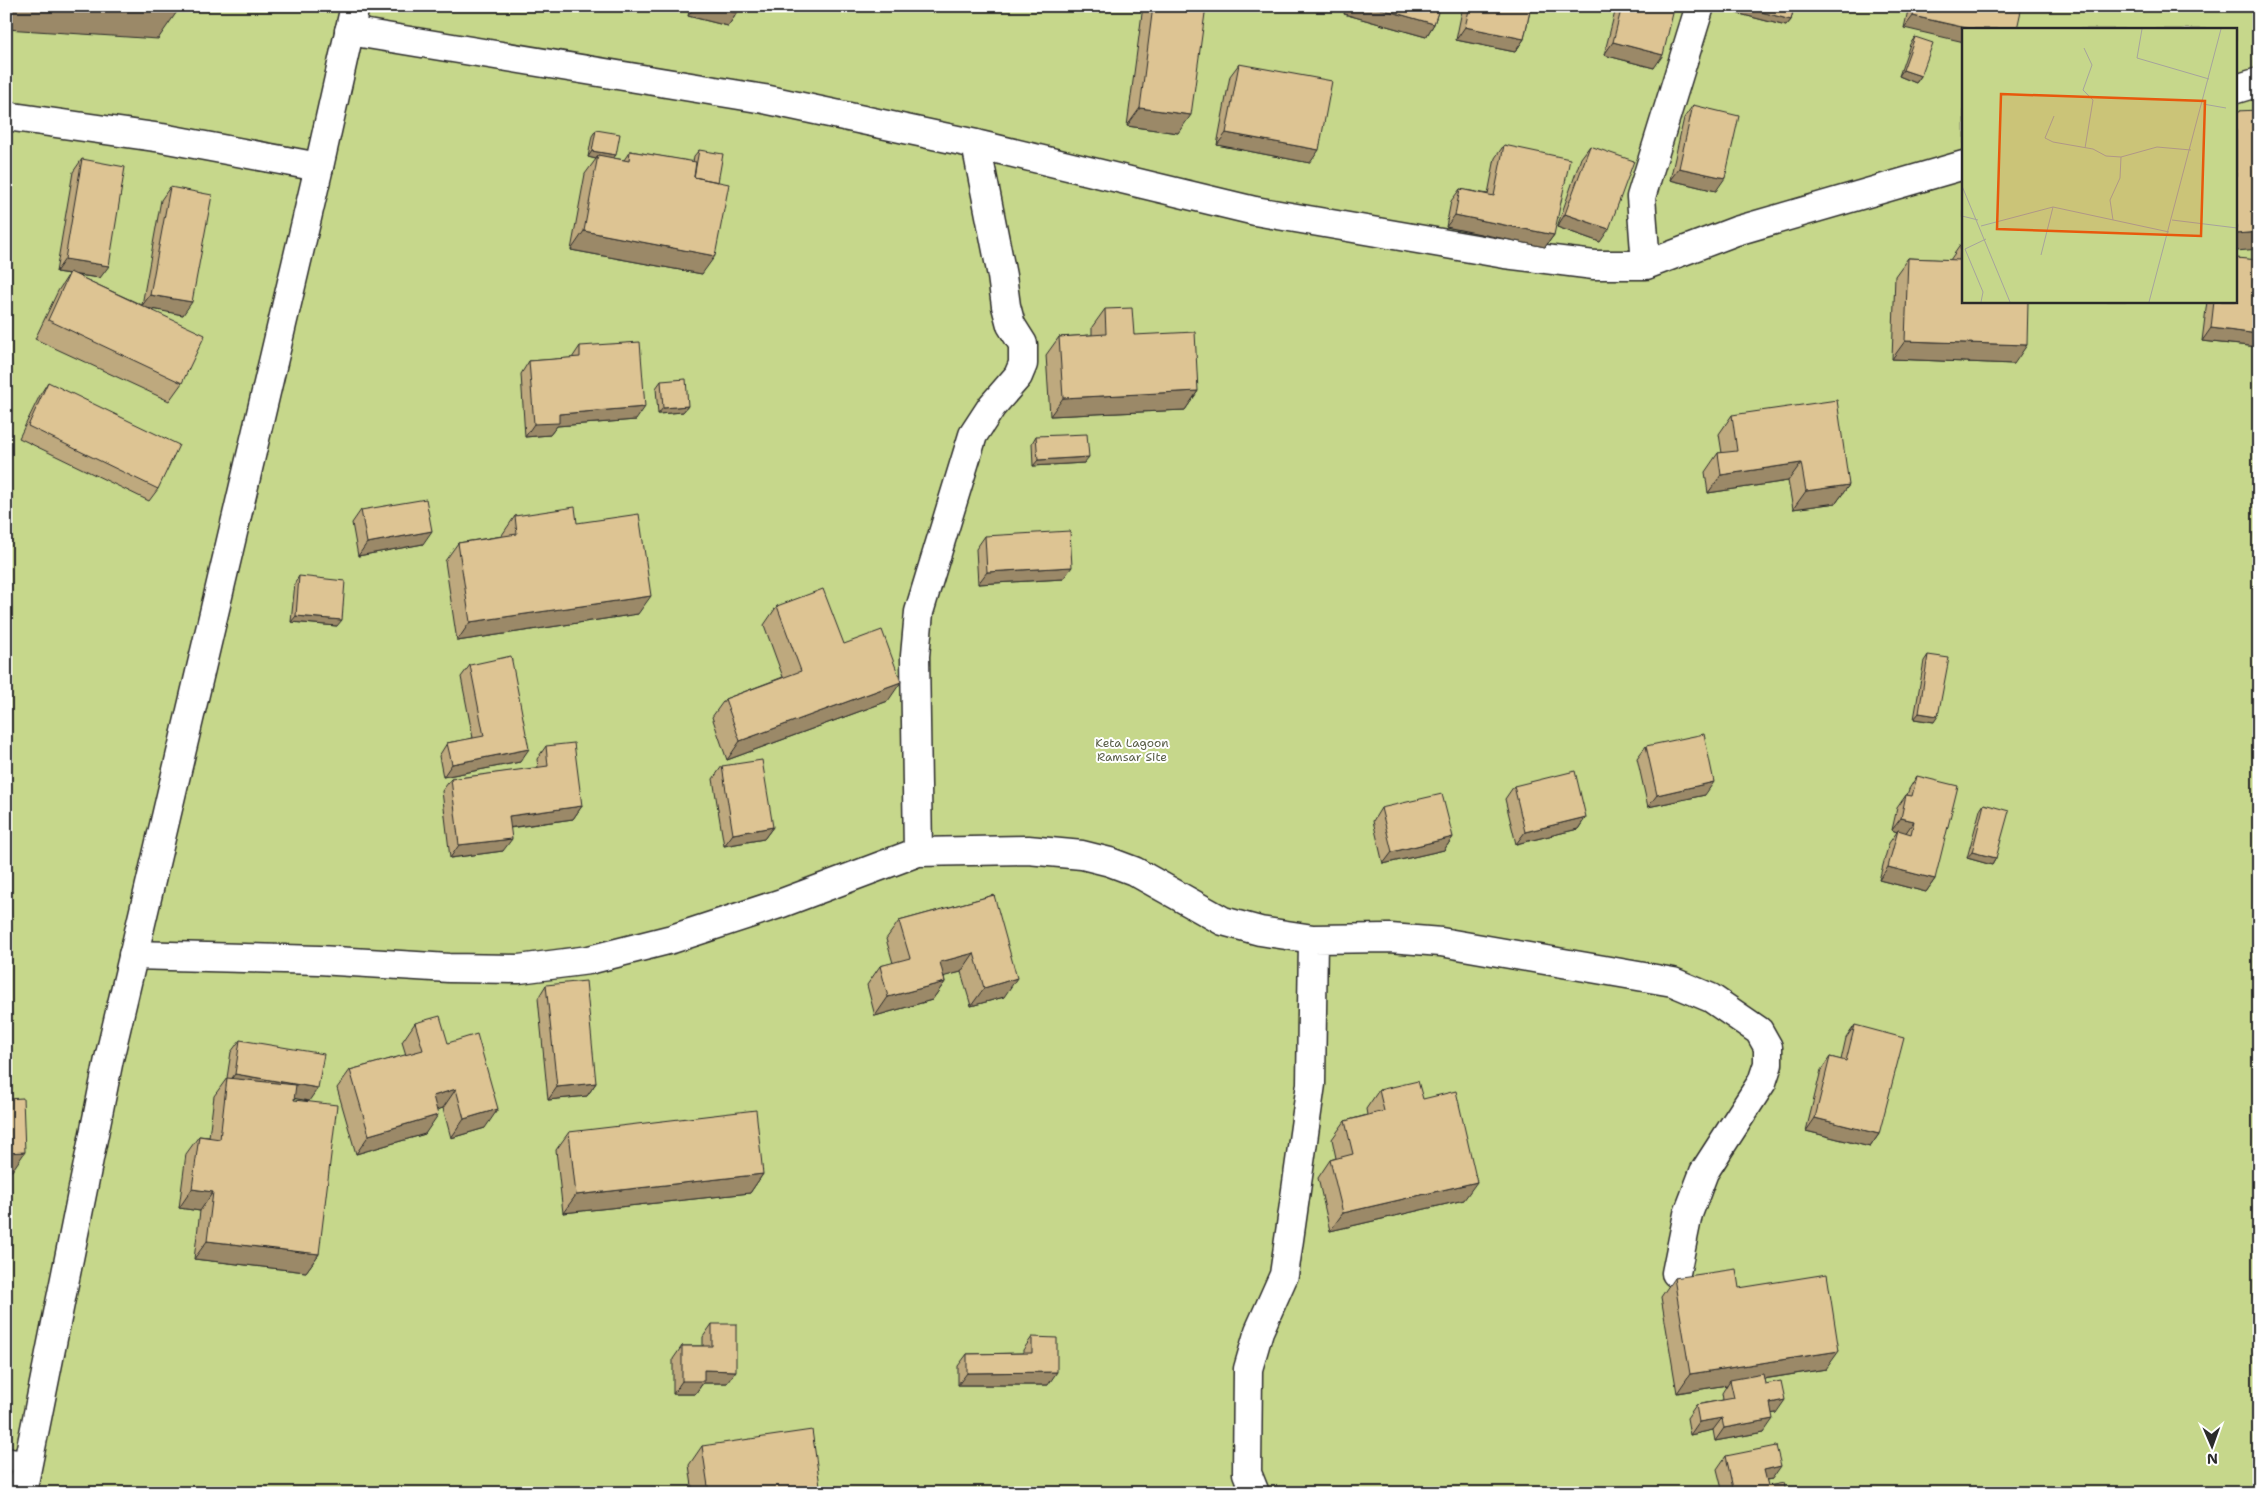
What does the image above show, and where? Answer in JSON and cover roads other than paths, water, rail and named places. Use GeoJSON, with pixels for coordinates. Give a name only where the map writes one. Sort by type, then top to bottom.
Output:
{"type":"FeatureCollection","features":[{"type":"Feature","properties":{"kind":"street"},"geometry":{"type":"LineString","coordinates":[[1646,265],[1641,197],[1700,6]]}},
{"type":"Feature","properties":{"kind":"street"},"geometry":{"type":"LineString","coordinates":[[22,1493],[18,1460],[133,955],[319,167],[352,18],[764,99],[976,144],[1255,211],[1505,254],[1594,265],[1646,265],[1736,231],[1962,166]]}},
{"type":"Feature","properties":{"kind":"street"},"geometry":{"type":"LineString","coordinates":[[2238,88],[2259,82]]}},
{"type":"Feature","properties":{"kind":"street"},"geometry":{"type":"LineString","coordinates":[[6,116],[162,138],[319,167]]}},
{"type":"Feature","properties":{"kind":"street"},"geometry":{"type":"LineString","coordinates":[[918,852],[916,656],[919,612],[973,435],[992,406],[1018,376],[1023,364],[1023,344],[1011,325],[1006,306],[1002,276],[976,144]]}},
{"type":"Feature","properties":{"kind":"street"},"geometry":{"type":"LineString","coordinates":[[133,955],[319,960],[449,968],[519,969],[589,960],[672,939],[782,903],[918,852],[1028,850],[1082,855],[1110,862],[1134,871],[1223,921],[1260,931],[1313,939],[1371,938],[1441,942],[1674,982],[1711,998],[1759,1031],[1768,1047],[1768,1064],[1762,1082],[1704,1172],[1688,1214],[1676,1273]]}},
{"type":"Feature","properties":{"kind":"street"},"geometry":{"type":"LineString","coordinates":[[1255,1493],[1247,1473],[1248,1369],[1259,1331],[1284,1275],[1311,1084],[1313,939]]}},
{"type":"Feature","properties":{"kind":"park label","name":"Keta Lagoon Ramsar Site"},"geometry":{"type":"Point","coordinates":[1132,750]}}]}
